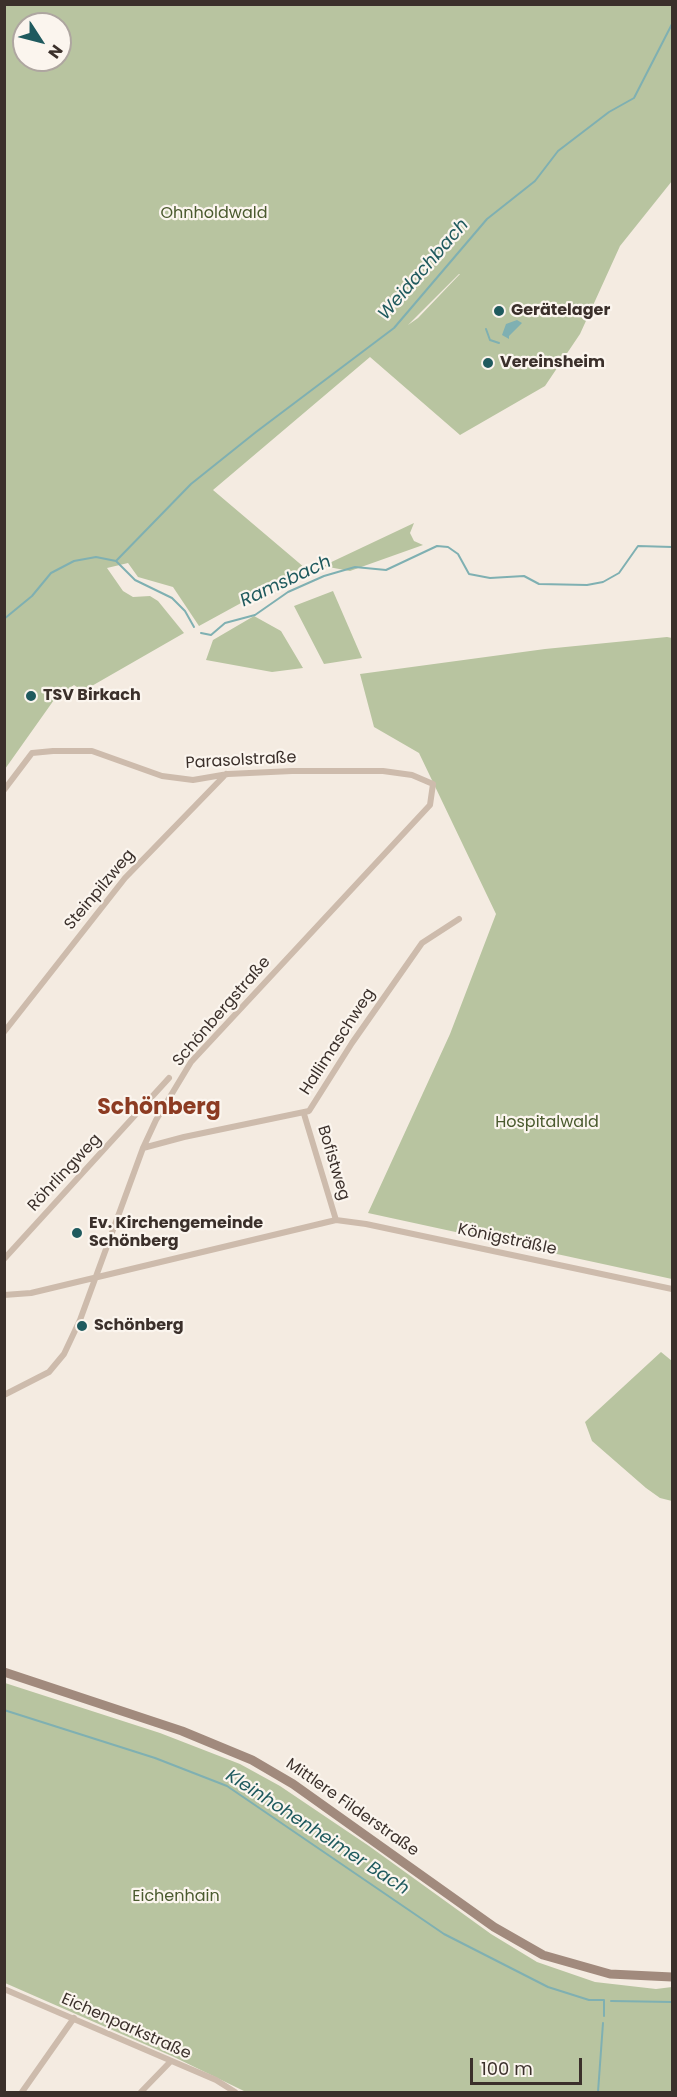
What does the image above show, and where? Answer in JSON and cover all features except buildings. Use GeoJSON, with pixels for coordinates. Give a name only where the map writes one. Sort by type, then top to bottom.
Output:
{"type":"FeatureCollection","features":[{"type":"Feature","properties":{"kind":"main road","name":"Mittlere Filderstraße"},"geometry":{"type":"LineString","coordinates":[[4,1672],[182,1731],[252,1760],[320,1802],[494,1927],[543,1955],[610,1974],[672,1977]]}},
{"type":"Feature","properties":{"kind":"street","name":"Parasolstraße"},"geometry":{"type":"LineString","coordinates":[[4,790],[32,753],[93,751],[162,776],[193,780],[226,774],[315,771],[383,771],[412,775],[433,784],[430,805]]}},
{"type":"Feature","properties":{"kind":"street","name":"Steinpilzweg"},"geometry":{"type":"LineString","coordinates":[[4,1032],[125,878],[226,774]]}},
{"type":"Feature","properties":{"kind":"street","name":"Schönbergstraße"},"geometry":{"type":"LineString","coordinates":[[4,1395],[49,1372],[64,1354],[96,1276],[142,1148],[191,1062],[430,805]]}},
{"type":"Feature","properties":{"kind":"street","name":"Hallimaschweg"},"geometry":{"type":"LineString","coordinates":[[142,1148],[184,1137],[304,1114],[422,943],[459,919]]}},
{"type":"Feature","properties":{"kind":"street","name":"Röhrlingweg"},"geometry":{"type":"LineString","coordinates":[[4,1259],[169,1078]]}},
{"type":"Feature","properties":{"kind":"street","name":"Bofistweg"},"geometry":{"type":"LineString","coordinates":[[304,1114],[336,1220]]}},
{"type":"Feature","properties":{"kind":"street"},"geometry":{"type":"LineString","coordinates":[[4,1295],[30,1293],[336,1220]]}},
{"type":"Feature","properties":{"kind":"street","name":"Königsträßle"},"geometry":{"type":"LineString","coordinates":[[336,1220],[366,1224],[672,1289]]}},
{"type":"Feature","properties":{"kind":"street","name":"Eichenparkstraße"},"geometry":{"type":"LineString","coordinates":[[4,1989],[216,2080],[235,2092]]}},
{"type":"Feature","properties":{"kind":"street"},"geometry":{"type":"LineString","coordinates":[[22,2092],[74,2018]]}},
{"type":"Feature","properties":{"kind":"street"},"geometry":{"type":"LineString","coordinates":[[141,2092],[171,2061]]}},
{"type":"Feature","properties":{"kind":"green space","name":"Ohnholdwald"},"geometry":{"type":"Polygon","coordinates":[[[5,5],[672,5],[672,181],[620,246],[580,334],[545,386],[460,435],[370,357],[213,490],[305,568],[199,626],[173,587],[138,577],[128,563],[107,568],[123,591],[133,597],[150,596],[158,601],[184,633],[83,691],[74,685],[67,690],[61,690],[5,769],[5,5]],[[460,274],[408,325],[418,318],[460,274]]]}},
{"type":"Feature","properties":{"kind":"green space"},"geometry":{"type":"Polygon","coordinates":[[[414,523],[410,533],[414,541],[423,545],[350,571],[323,566],[414,523]]]}},
{"type":"Feature","properties":{"kind":"green space"},"geometry":{"type":"Polygon","coordinates":[[[333,591],[362,658],[324,664],[294,606],[333,591]]]}},
{"type":"Feature","properties":{"kind":"green space"},"geometry":{"type":"Polygon","coordinates":[[[254,616],[281,631],[303,668],[272,672],[206,660],[213,640],[254,616]]]}},
{"type":"Feature","properties":{"kind":"green space","name":"Hospitalwald"},"geometry":{"type":"Polygon","coordinates":[[[672,638],[672,1279],[368,1213],[450,1034],[496,914],[419,753],[374,727],[360,674],[545,649],[672,638]]]}},
{"type":"Feature","properties":{"kind":"green space"},"geometry":{"type":"Polygon","coordinates":[[[661,1352],[672,1361],[672,1501],[660,1498],[646,1488],[592,1441],[585,1422],[661,1352]]]}},
{"type":"Feature","properties":{"kind":"green space","name":"Eichenhain"},"geometry":{"type":"Polygon","coordinates":[[[5,1683],[160,1733],[240,1764],[280,1786],[369,1846],[491,1934],[537,1962],[595,1982],[656,1989],[672,1987],[672,2092],[246,2092],[174,2057],[5,1983],[5,1683]]]}},
{"type":"Feature","properties":{"kind":"water"},"geometry":{"type":"Polygon","coordinates":[[[517,320],[522,323],[509,336],[509,339],[502,335],[506,324],[517,320]]]}},
{"type":"Feature","properties":{"kind":"waterway","name":"Weidachbach"},"geometry":{"type":"LineString","coordinates":[[116,561],[191,484],[394,328],[487,219],[535,181],[558,151],[609,112],[634,98],[672,24]]}},
{"type":"Feature","properties":{"kind":"waterway"},"geometry":{"type":"LineString","coordinates":[[486,329],[490,340],[499,343]]}},
{"type":"Feature","properties":{"kind":"waterway","name":"Ramsbach"},"geometry":{"type":"LineString","coordinates":[[201,633],[211,635],[225,623],[255,615],[288,592],[324,576],[355,567],[386,570],[437,546],[448,547],[458,554],[469,574],[490,578],[524,576],[539,584],[587,585],[603,582],[619,573],[638,546],[672,547]]}},
{"type":"Feature","properties":{"kind":"waterway","name":"Ramsbach"},"geometry":{"type":"LineString","coordinates":[[4,619],[32,596],[51,573],[74,561],[96,557],[116,561],[135,580],[172,598],[185,611],[194,627]]}},
{"type":"Feature","properties":{"kind":"waterway","name":"Kleinhohenheimer Bach"},"geometry":{"type":"LineString","coordinates":[[4,1710],[155,1758],[227,1786],[444,1934],[548,1987],[589,2000],[604,2000],[604,2016]]}},
{"type":"Feature","properties":{"kind":"waterway","name":"Kleinhohenheimer Bach"},"geometry":{"type":"LineString","coordinates":[[611,2001],[672,2002]]}},
{"type":"Feature","properties":{"kind":"waterway"},"geometry":{"type":"LineString","coordinates":[[598,2092],[603,2023]]}},
{"type":"Feature","properties":{"kind":"place","name":"Gerätelager"},"geometry":{"type":"Point","coordinates":[499,311]}},
{"type":"Feature","properties":{"kind":"place","name":"Vereinsheim"},"geometry":{"type":"Point","coordinates":[488,363]}},
{"type":"Feature","properties":{"kind":"place","name":"TSV Birkach"},"geometry":{"type":"Point","coordinates":[31,696]}},
{"type":"Feature","properties":{"kind":"place","name":"Ev. Kirchengemeinde Schönberg"},"geometry":{"type":"Point","coordinates":[77,1233]}},
{"type":"Feature","properties":{"kind":"place","name":"Schönberg"},"geometry":{"type":"Point","coordinates":[82,1326]}},
{"type":"Feature","properties":{"kind":"district","name":"Schönberg"},"geometry":{"type":"Point","coordinates":[159,1108]}}]}
